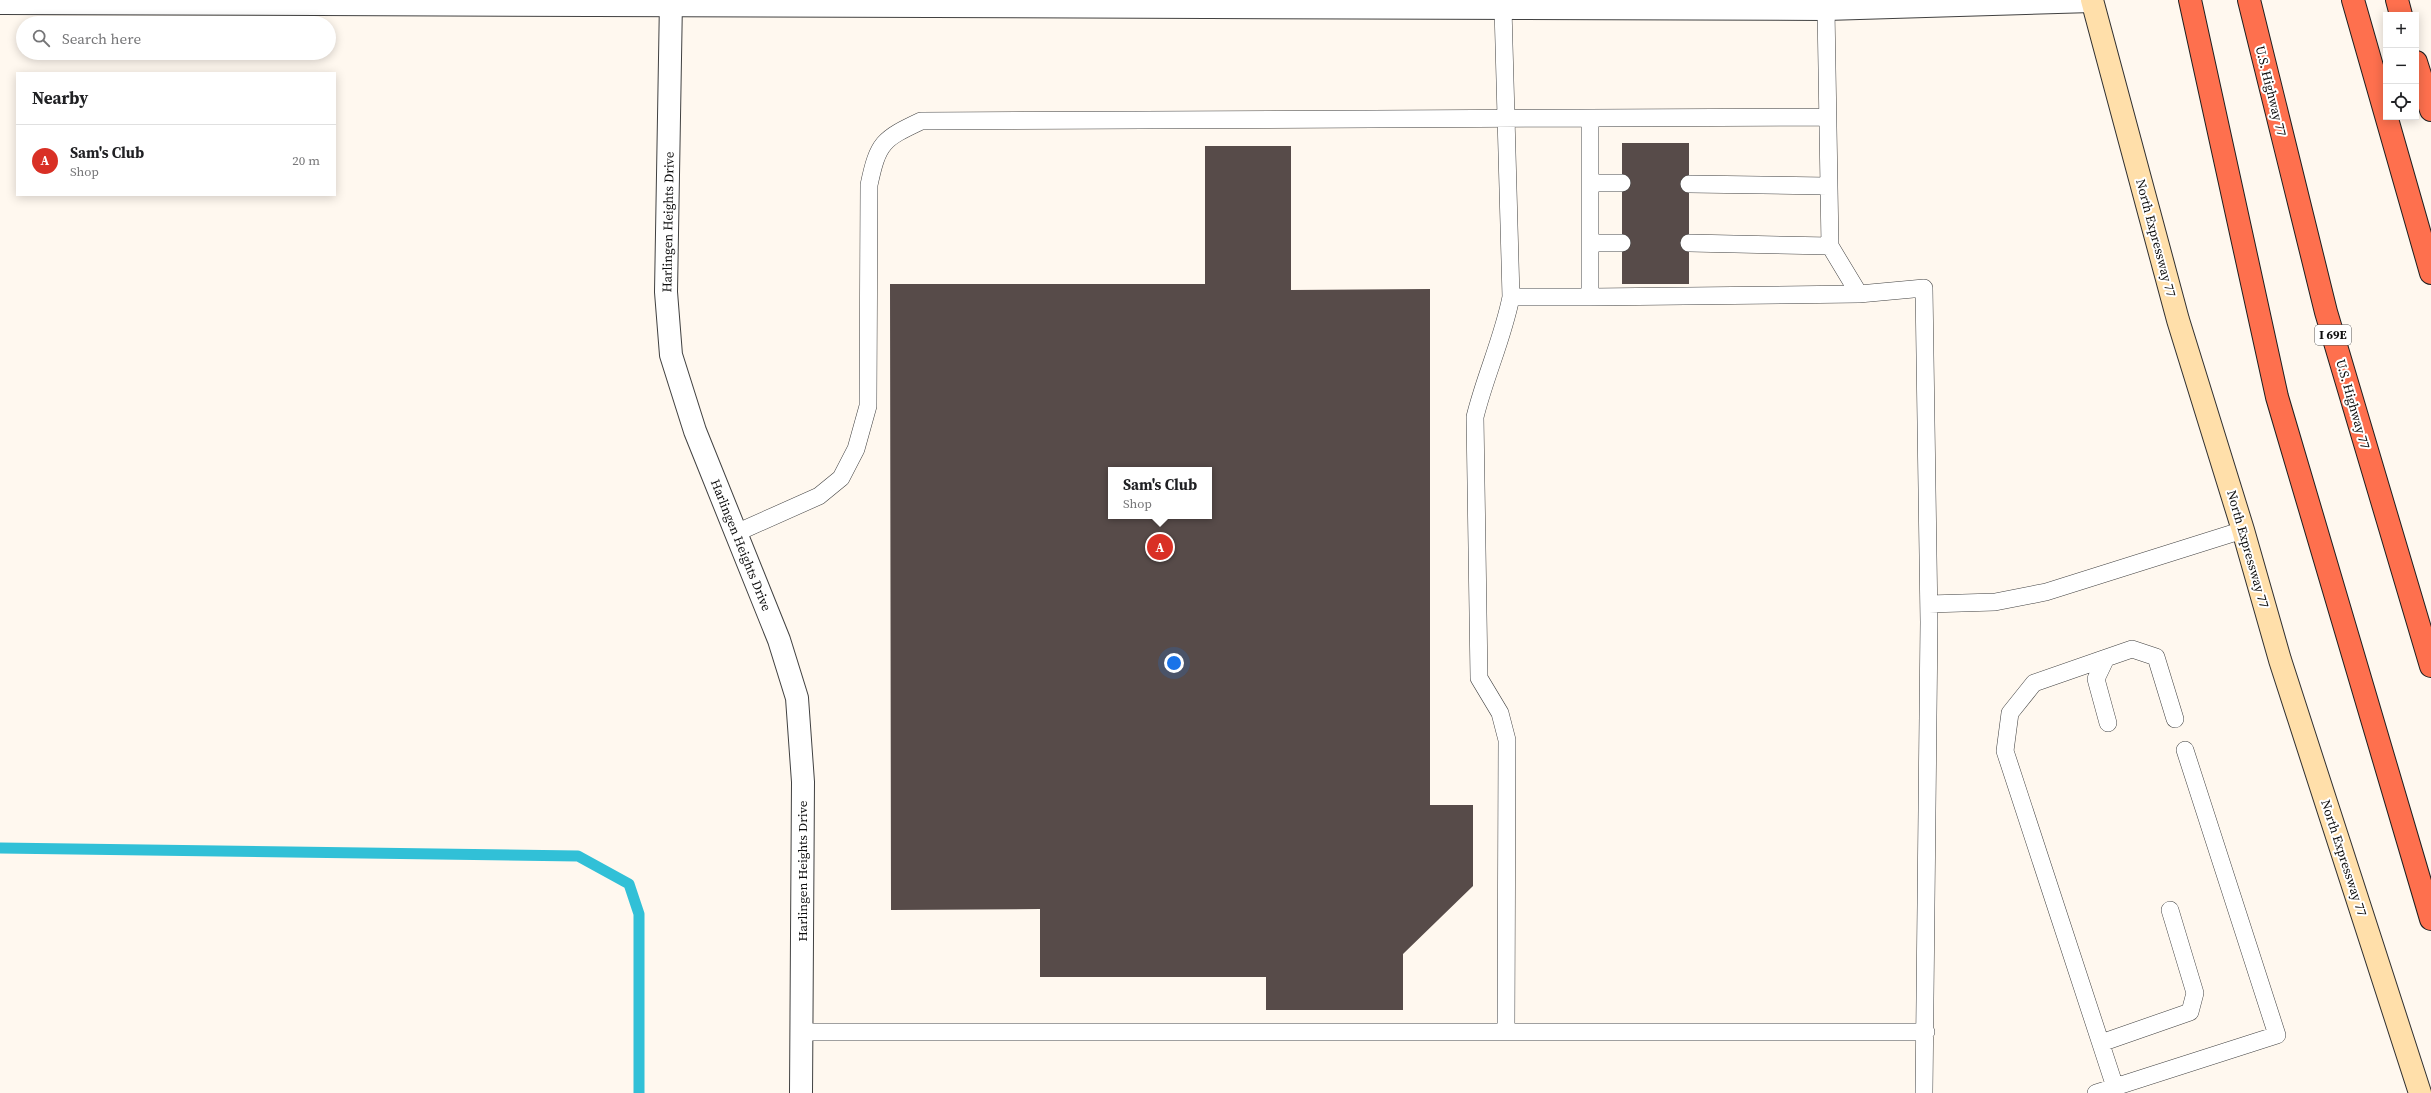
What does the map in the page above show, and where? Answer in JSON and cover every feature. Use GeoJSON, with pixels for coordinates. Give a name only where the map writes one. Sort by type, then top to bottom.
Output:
{"type":"FeatureCollection","features":[{"type":"Feature","properties":{"kind":"highway"},"geometry":{"type":"LineString","coordinates":[[2190,0],[2277,397],[2431,919]]}},
{"type":"Feature","properties":{"kind":"highway","name":"U.S. Highway 77"},"geometry":{"type":"LineString","coordinates":[[2249,0],[2326,312],[2431,666]]}},
{"type":"Feature","properties":{"kind":"highway"},"geometry":{"type":"LineString","coordinates":[[2353,0],[2431,273]]}},
{"type":"Feature","properties":{"kind":"highway"},"geometry":{"type":"LineString","coordinates":[[2397,0],[2400,12]]}},
{"type":"Feature","properties":{"kind":"highway"},"geometry":{"type":"LineString","coordinates":[[2419,72],[2431,110]]}},
{"type":"Feature","properties":{"kind":"main road","name":"North Expressway 77"},"geometry":{"type":"LineString","coordinates":[[2092,1],[2178,320],[2243,530],[2280,660],[2420,1093]]}},
{"type":"Feature","properties":{"kind":"street"},"geometry":{"type":"LineString","coordinates":[[0,2],[671,3],[1826,9],[2092,1]]}},
{"type":"Feature","properties":{"kind":"street","name":"Harlingen Heights Drive"},"geometry":{"type":"LineString","coordinates":[[671,3],[666,292],[671,355],[695,431],[780,640],[797,698],[803,782],[801,1093]]}},
{"type":"Feature","properties":{"kind":"lane"},"geometry":{"type":"LineString","coordinates":[[1503,8],[1511,297],[1508,317],[1481,391],[1475,417],[1479,678],[1500,713],[1508,740],[1506,1032]]}},
{"type":"Feature","properties":{"kind":"lane"},"geometry":{"type":"LineString","coordinates":[[1826,9],[1827,186],[1830,246],[1859,294]]}},
{"type":"Feature","properties":{"kind":"lane"},"geometry":{"type":"LineString","coordinates":[[736,533],[819,496],[841,478],[856,449],[868,406],[869,185],[875,157],[891,135],[921,121],[1506,120],[1590,118],[1827,117]]}},
{"type":"Feature","properties":{"kind":"lane"},"geometry":{"type":"LineString","coordinates":[[1590,118],[1590,297]]}},
{"type":"Feature","properties":{"kind":"lane"},"geometry":{"type":"LineString","coordinates":[[1590,184],[1622,184]]}},
{"type":"Feature","properties":{"kind":"lane"},"geometry":{"type":"LineString","coordinates":[[1689,184],[1827,186]]}},
{"type":"Feature","properties":{"kind":"lane"},"geometry":{"type":"LineString","coordinates":[[1590,242],[1622,242]]}},
{"type":"Feature","properties":{"kind":"lane"},"geometry":{"type":"LineString","coordinates":[[1689,243],[1830,246]]}},
{"type":"Feature","properties":{"kind":"lane"},"geometry":{"type":"LineString","coordinates":[[1511,297],[1859,294],[1924,288],[1929,604],[1926,1032],[1924,1093]]}},
{"type":"Feature","properties":{"kind":"lane"},"geometry":{"type":"LineString","coordinates":[[1929,604],[1995,602],[2046,592],[2243,530]]}},
{"type":"Feature","properties":{"kind":"lane"},"geometry":{"type":"LineString","coordinates":[[2115,1087],[2005,751],[2010,713],[2034,683],[2132,649],[2156,657],[2175,719]]}},
{"type":"Feature","properties":{"kind":"lane"},"geometry":{"type":"LineString","coordinates":[[2106,658],[2096,680],[2108,723]]}},
{"type":"Feature","properties":{"kind":"lane"},"geometry":{"type":"LineString","coordinates":[[2096,1093],[2277,1035],[2185,750]]}},
{"type":"Feature","properties":{"kind":"lane"},"geometry":{"type":"LineString","coordinates":[[2101,1043],[2190,1012],[2195,993],[2170,910]]}},
{"type":"Feature","properties":{"kind":"lane"},"geometry":{"type":"LineString","coordinates":[[801,1032],[1926,1032]]}},
{"type":"Feature","properties":{"kind":"building"},"geometry":{"type":"Polygon","coordinates":[[[1622,143],[1689,143],[1689,284],[1622,284],[1622,143]]]}},
{"type":"Feature","properties":{"kind":"building"},"geometry":{"type":"Polygon","coordinates":[[[1205,146],[1291,146],[1291,290],[1430,289],[1430,805],[1473,805],[1473,886],[1403,954],[1403,1010],[1266,1010],[1266,977],[1040,977],[1040,909],[891,910],[890,284],[1205,284],[1205,146]]]}},
{"type":"Feature","properties":{"kind":"waterway"},"geometry":{"type":"LineString","coordinates":[[0,848],[578,856],[629,884],[639,914],[639,1093]]}},
{"type":"Feature","properties":{"kind":"place","name":"Sam's Club"},"geometry":{"type":"Point","coordinates":[1160,547]}}]}
